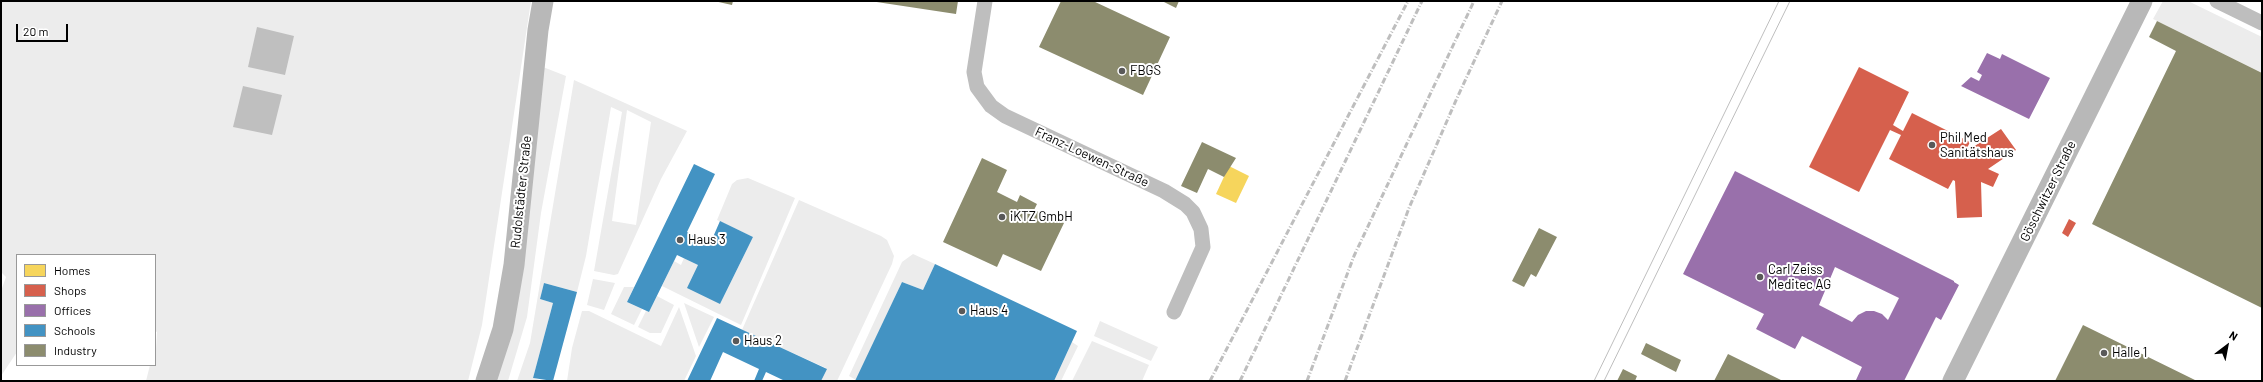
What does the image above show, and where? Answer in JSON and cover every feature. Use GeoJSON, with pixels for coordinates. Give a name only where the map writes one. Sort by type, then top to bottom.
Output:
{"type":"FeatureCollection","features":[{"type":"Feature","properties":{"kind":"main road","name":"Rudolstädter Straße"},"geometry":{"type":"LineString","coordinates":[[486,381],[503,328],[514,265],[538,30],[544,1]]}},
{"type":"Feature","properties":{"kind":"main road","name":"Göschwitzer Straße"},"geometry":{"type":"LineString","coordinates":[[1953,381],[2142,1]]}},
{"type":"Feature","properties":{"kind":"street","name":"Franz-Loewen-Straße"},"geometry":{"type":"LineString","coordinates":[[985,1],[974,72],[977,87],[991,106],[1005,116],[1164,191],[1185,204],[1193,212],[1201,229],[1203,247],[1174,312]]}},
{"type":"Feature","properties":{"kind":"street"},"geometry":{"type":"LineString","coordinates":[[2217,1],[2262,23]]}},
{"type":"Feature","properties":{"kind":"shaded area"},"geometry":{"type":"Polygon","coordinates":[[[1,1],[531,1],[482,325],[468,381],[146,381],[150,366],[156,366],[156,254],[16,254],[16,354],[1,376],[1,291],[6,277],[1,272],[1,1]]]}},
{"type":"Feature","properties":{"kind":"shaded area"},"geometry":{"type":"Polygon","coordinates":[[[2163,1],[2188,1],[2262,37],[2262,73],[2153,19],[2163,1]]]}},
{"type":"Feature","properties":{"kind":"shaded area"},"geometry":{"type":"Polygon","coordinates":[[[257,27],[294,36],[285,75],[248,67],[257,27]]]}},
{"type":"Feature","properties":{"kind":"shaded area"},"geometry":{"type":"Polygon","coordinates":[[[543,67],[566,76],[541,213],[527,317],[508,381],[494,381],[543,67]]]}},
{"type":"Feature","properties":{"kind":"shaded area"},"geometry":{"type":"Polygon","coordinates":[[[574,80],[687,131],[661,179],[618,274],[614,275],[594,271],[622,112],[611,107],[586,256],[577,292],[544,283],[540,299],[553,303],[533,378],[544,381],[517,381],[530,343],[574,80]],[[627,110],[612,221],[636,225],[651,122],[627,110]]]}},
{"type":"Feature","properties":{"kind":"shaded area"},"geometry":{"type":"Polygon","coordinates":[[[243,86],[282,95],[272,135],[233,127],[243,86]]]}},
{"type":"Feature","properties":{"kind":"shaded area"},"geometry":{"type":"Polygon","coordinates":[[[748,178],[795,198],[741,325],[662,286],[674,261],[681,265],[684,258],[698,265],[720,304],[753,237],[717,220],[732,184],[737,180],[748,178]]]}},
{"type":"Feature","properties":{"kind":"shaded area"},"geometry":{"type":"Polygon","coordinates":[[[799,200],[881,236],[887,240],[894,256],[892,264],[837,381],[821,381],[826,368],[742,330],[799,200]]]}},
{"type":"Feature","properties":{"kind":"shaded area"},"geometry":{"type":"Polygon","coordinates":[[[913,254],[935,264],[923,290],[902,282],[856,380],[849,376],[902,262],[913,254]]]}},
{"type":"Feature","properties":{"kind":"shaded area"},"geometry":{"type":"Polygon","coordinates":[[[593,279],[615,283],[604,310],[587,305],[593,279]]]}},
{"type":"Feature","properties":{"kind":"shaded area"},"geometry":{"type":"Polygon","coordinates":[[[624,287],[634,287],[627,302],[642,309],[634,325],[611,314],[624,287]]]}},
{"type":"Feature","properties":{"kind":"shaded area"},"geometry":{"type":"Polygon","coordinates":[[[657,296],[674,305],[661,333],[650,333],[638,327],[646,311],[649,312],[657,296]]]}},
{"type":"Feature","properties":{"kind":"shaded area"},"geometry":{"type":"Polygon","coordinates":[[[684,303],[714,317],[699,347],[684,303]]]}},
{"type":"Feature","properties":{"kind":"shaded area"},"geometry":{"type":"Polygon","coordinates":[[[679,307],[696,356],[684,381],[567,381],[572,348],[582,311],[589,311],[661,346],[679,307]]]}},
{"type":"Feature","properties":{"kind":"shaded area"},"geometry":{"type":"Polygon","coordinates":[[[1100,321],[1158,347],[1151,361],[1094,336],[1100,321]]]}},
{"type":"Feature","properties":{"kind":"shaded area"},"geometry":{"type":"Polygon","coordinates":[[[1092,341],[1149,365],[1142,381],[1072,381],[1092,341]]]}},
{"type":"Feature","properties":{"kind":"shaded area"},"geometry":{"type":"Polygon","coordinates":[[[1072,342],[1078,346],[1061,381],[1054,381],[1072,342]]]}},
{"type":"Feature","properties":{"kind":"building: Homes"},"geometry":{"type":"Polygon","coordinates":[[[1229,166],[1249,176],[1236,203],[1216,194],[1229,166]]]}},
{"type":"Feature","properties":{"kind":"building: Shops","name":"Phil Med Sanitätshaus"},"geometry":{"type":"Polygon","coordinates":[[[1859,67],[1909,92],[1893,125],[1903,131],[1912,113],[1970,142],[1967,148],[1970,149],[2001,129],[2016,150],[1988,169],[1999,174],[1993,187],[1981,182],[1982,217],[1957,218],[1955,181],[1953,180],[1948,189],[1889,159],[1901,135],[1890,130],[1859,192],[1809,167],[1859,67]]]}},
{"type":"Feature","properties":{"kind":"building: Shops"},"geometry":{"type":"Polygon","coordinates":[[[2069,219],[2076,223],[2068,237],[2062,233],[2069,219]]]}},
{"type":"Feature","properties":{"kind":"building: Offices"},"geometry":{"type":"Polygon","coordinates":[[[1987,53],[2000,59],[2002,54],[2050,78],[2029,119],[1961,86],[1971,77],[1979,81],[1982,75],[1977,72],[1987,53]]]}},
{"type":"Feature","properties":{"kind":"building: Offices","name":"Carl Zeiss Meditec AG"},"geometry":{"type":"Polygon","coordinates":[[[1735,171],[1954,281],[1959,285],[1941,320],[1936,317],[1904,381],[1857,381],[1856,380],[1862,367],[1802,336],[1795,349],[1756,329],[1764,314],[1683,274],[1735,171]],[[1835,267],[1819,305],[1852,322],[1858,315],[1866,311],[1874,311],[1882,314],[1888,320],[1899,298],[1835,267]]]}},
{"type":"Feature","properties":{"kind":"building: Schools","name":"Haus 3"},"geometry":{"type":"Polygon","coordinates":[[[694,164],[715,174],[687,232],[710,244],[720,221],[753,237],[720,304],[687,288],[698,265],[677,255],[649,312],[627,302],[694,164]]]}},
{"type":"Feature","properties":{"kind":"building: Schools","name":"Haus 4"},"geometry":{"type":"Polygon","coordinates":[[[935,264],[1077,331],[1054,381],[855,381],[902,282],[923,290],[935,264]]]}},
{"type":"Feature","properties":{"kind":"building: Schools"},"geometry":{"type":"Polygon","coordinates":[[[544,283],[577,292],[553,381],[533,378],[553,303],[540,299],[544,283]]]}},
{"type":"Feature","properties":{"kind":"building: Schools","name":"Haus 2"},"geometry":{"type":"Polygon","coordinates":[[[717,318],[827,369],[821,381],[785,381],[766,372],[762,381],[754,381],[759,369],[723,352],[710,381],[687,381],[717,318]]]}},
{"type":"Feature","properties":{"kind":"building: Industry"},"geometry":{"type":"Polygon","coordinates":[[[714,1],[733,1],[732,5],[714,1]]]}},
{"type":"Feature","properties":{"kind":"building: Industry"},"geometry":{"type":"Polygon","coordinates":[[[870,1],[958,1],[956,14],[870,1]]]}},
{"type":"Feature","properties":{"kind":"building: Industry","name":"FBGS"},"geometry":{"type":"Polygon","coordinates":[[[1061,1],[1093,1],[1170,37],[1143,95],[1039,47],[1061,1]]]}},
{"type":"Feature","properties":{"kind":"building: Industry"},"geometry":{"type":"Polygon","coordinates":[[[1162,1],[1179,1],[1176,8],[1162,1]]]}},
{"type":"Feature","properties":{"kind":"building: Industry"},"geometry":{"type":"Polygon","coordinates":[[[2157,21],[2262,73],[2262,308],[2092,224],[2176,51],[2149,37],[2157,21]]]}},
{"type":"Feature","properties":{"kind":"building: Industry"},"geometry":{"type":"Polygon","coordinates":[[[1202,142],[1236,158],[1224,177],[1208,169],[1197,193],[1181,186],[1202,142]]]}},
{"type":"Feature","properties":{"kind":"building: Industry","name":"iKTZ GmbH"},"geometry":{"type":"Polygon","coordinates":[[[982,158],[1007,170],[997,192],[1017,202],[1020,195],[1037,204],[1034,210],[1064,223],[1041,271],[1003,254],[997,267],[943,242],[982,158]]]}},
{"type":"Feature","properties":{"kind":"building: Industry"},"geometry":{"type":"Polygon","coordinates":[[[1539,228],[1557,237],[1536,277],[1531,274],[1524,287],[1512,281],[1539,228]]]}},
{"type":"Feature","properties":{"kind":"building: Industry","name":"Halle 1"},"geometry":{"type":"Polygon","coordinates":[[[2083,325],[2197,381],[2055,381],[2083,325]]]}},
{"type":"Feature","properties":{"kind":"building: Industry"},"geometry":{"type":"Polygon","coordinates":[[[1646,343],[1681,360],[1676,372],[1641,354],[1646,343]]]}},
{"type":"Feature","properties":{"kind":"building: Industry"},"geometry":{"type":"Polygon","coordinates":[[[1728,354],[1783,381],[1714,381],[1728,354]]]}},
{"type":"Feature","properties":{"kind":"building: Industry"},"geometry":{"type":"Polygon","coordinates":[[[1623,369],[1637,376],[1635,381],[1617,381],[1623,369]]]}},
{"type":"Feature","properties":{"kind":"tram line"},"geometry":{"type":"LineString","coordinates":[[1594,381],[1779,1]]}},
{"type":"Feature","properties":{"kind":"tram line"},"geometry":{"type":"LineString","coordinates":[[1604,381],[1790,1]]}},
{"type":"Feature","properties":{"kind":"railway"},"geometry":{"type":"LineString","coordinates":[[1210,381],[1408,1]]}},
{"type":"Feature","properties":{"kind":"railway"},"geometry":{"type":"LineString","coordinates":[[1240,381],[1422,1]]}},
{"type":"Feature","properties":{"kind":"railway"},"geometry":{"type":"LineString","coordinates":[[1307,381],[1354,256],[1474,1]]}},
{"type":"Feature","properties":{"kind":"railway"},"geometry":{"type":"LineString","coordinates":[[1345,381],[1409,208],[1457,98],[1502,1]]}},
{"type":"Feature","properties":{"kind":"place","name":"FBGS"},"geometry":{"type":"Point","coordinates":[1122,71]}},
{"type":"Feature","properties":{"kind":"place","name":"Phil Med Sanitätshaus"},"geometry":{"type":"Point","coordinates":[1932,145]}},
{"type":"Feature","properties":{"kind":"place","name":"iKTZ GmbH"},"geometry":{"type":"Point","coordinates":[1002,217]}},
{"type":"Feature","properties":{"kind":"place","name":"Haus 3"},"geometry":{"type":"Point","coordinates":[680,240]}},
{"type":"Feature","properties":{"kind":"place","name":"Carl Zeiss Meditec AG"},"geometry":{"type":"Point","coordinates":[1760,277]}},
{"type":"Feature","properties":{"kind":"place","name":"Haus 4"},"geometry":{"type":"Point","coordinates":[962,311]}},
{"type":"Feature","properties":{"kind":"place","name":"Haus 2"},"geometry":{"type":"Point","coordinates":[736,341]}},
{"type":"Feature","properties":{"kind":"place","name":"Halle 1"},"geometry":{"type":"Point","coordinates":[2104,353]}}]}
